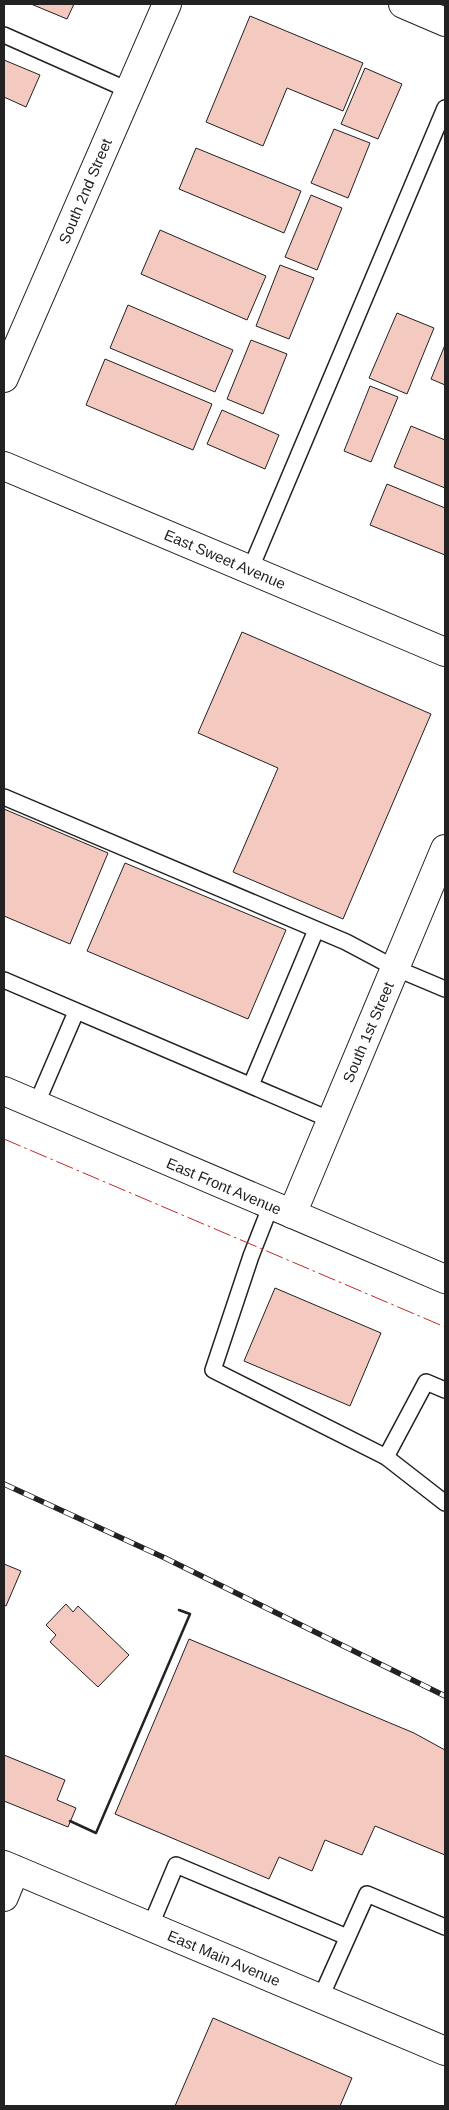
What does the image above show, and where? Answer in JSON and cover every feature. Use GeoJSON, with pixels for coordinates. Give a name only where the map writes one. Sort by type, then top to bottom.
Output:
{"type":"FeatureCollection","features":[{"type":"Feature","properties":{"kind":"street","name":"South 2nd Street"},"geometry":{"type":"LineString","coordinates":[[4,378],[167,4]]}},
{"type":"Feature","properties":{"kind":"street"},"geometry":{"type":"LineString","coordinates":[[403,4],[445,22]]}},
{"type":"Feature","properties":{"kind":"street","name":"East Sweet Avenue"},"geometry":{"type":"LineString","coordinates":[[4,466],[445,652]]}},
{"type":"Feature","properties":{"kind":"street","name":"South 1st Street"},"geometry":{"type":"LineString","coordinates":[[281,1210],[332,1120],[445,850]]}},
{"type":"Feature","properties":{"kind":"street","name":"East Front Avenue"},"geometry":{"type":"LineString","coordinates":[[4,1091],[445,1279]]}},
{"type":"Feature","properties":{"kind":"street"},"geometry":{"type":"LineString","coordinates":[[4,1897],[9,1867]]}},
{"type":"Feature","properties":{"kind":"street","name":"East Main Avenue"},"geometry":{"type":"LineString","coordinates":[[9,1867],[445,2051]]}},
{"type":"Feature","properties":{"kind":"lane"},"geometry":{"type":"LineString","coordinates":[[4,35],[128,90]]}},
{"type":"Feature","properties":{"kind":"lane"},"geometry":{"type":"LineString","coordinates":[[250,570],[445,108]]}},
{"type":"Feature","properties":{"kind":"lane"},"geometry":{"type":"LineString","coordinates":[[4,797],[346,942],[395,968],[445,989]]}},
{"type":"Feature","properties":{"kind":"lane"},"geometry":{"type":"LineString","coordinates":[[251,1085],[316,930]]}},
{"type":"Feature","properties":{"kind":"lane"},"geometry":{"type":"LineString","coordinates":[[4,980],[332,1120]]}},
{"type":"Feature","properties":{"kind":"lane"},"geometry":{"type":"LineString","coordinates":[[36,1105],[76,1012]]}},
{"type":"Feature","properties":{"kind":"lane"},"geometry":{"type":"LineString","coordinates":[[281,1210],[251,1256],[213,1370],[386,1457],[445,1503]]}},
{"type":"Feature","properties":{"kind":"lane"},"geometry":{"type":"LineString","coordinates":[[386,1457],[426,1382],[445,1390]]}},
{"type":"Feature","properties":{"kind":"lane"},"geometry":{"type":"LineString","coordinates":[[150,1927],[176,1865],[347,1937]]}},
{"type":"Feature","properties":{"kind":"lane"},"geometry":{"type":"LineString","coordinates":[[320,1998],[367,1894],[445,1927]]}},
{"type":"Feature","properties":{"kind":"building"},"geometry":{"type":"Polygon","coordinates":[[[31,4],[74,4],[67,19],[31,4]]]}},
{"type":"Feature","properties":{"kind":"building"},"geometry":{"type":"Polygon","coordinates":[[[250,16],[363,63],[343,111],[287,88],[263,146],[206,122],[250,16]]]}},
{"type":"Feature","properties":{"kind":"building"},"geometry":{"type":"Polygon","coordinates":[[[4,60],[40,75],[26,107],[4,97],[4,60]]]}},
{"type":"Feature","properties":{"kind":"building"},"geometry":{"type":"Polygon","coordinates":[[[365,68],[402,84],[378,139],[341,124],[365,68]]]}},
{"type":"Feature","properties":{"kind":"building"},"geometry":{"type":"Polygon","coordinates":[[[334,129],[370,143],[348,198],[311,183],[334,129]]]}},
{"type":"Feature","properties":{"kind":"building"},"geometry":{"type":"Polygon","coordinates":[[[196,148],[301,191],[284,233],[179,189],[196,148]]]}},
{"type":"Feature","properties":{"kind":"building"},"geometry":{"type":"Polygon","coordinates":[[[311,195],[342,208],[317,270],[285,257],[311,195]]]}},
{"type":"Feature","properties":{"kind":"building"},"geometry":{"type":"Polygon","coordinates":[[[160,230],[266,276],[247,320],[141,274],[160,230]]]}},
{"type":"Feature","properties":{"kind":"building"},"geometry":{"type":"Polygon","coordinates":[[[280,265],[314,278],[289,339],[256,326],[280,265]]]}},
{"type":"Feature","properties":{"kind":"building"},"geometry":{"type":"Polygon","coordinates":[[[128,305],[233,350],[215,392],[110,348],[128,305]]]}},
{"type":"Feature","properties":{"kind":"building"},"geometry":{"type":"Polygon","coordinates":[[[397,313],[434,328],[407,394],[369,378],[397,313]]]}},
{"type":"Feature","properties":{"kind":"building"},"geometry":{"type":"Polygon","coordinates":[[[251,340],[287,354],[263,414],[227,399],[251,340]]]}},
{"type":"Feature","properties":{"kind":"building"},"geometry":{"type":"Polygon","coordinates":[[[445,345],[445,385],[431,379],[445,345]]]}},
{"type":"Feature","properties":{"kind":"building"},"geometry":{"type":"Polygon","coordinates":[[[105,359],[212,404],[193,450],[86,405],[105,359]]]}},
{"type":"Feature","properties":{"kind":"building"},"geometry":{"type":"Polygon","coordinates":[[[370,386],[398,397],[371,462],[344,451],[370,386]]]}},
{"type":"Feature","properties":{"kind":"building"},"geometry":{"type":"Polygon","coordinates":[[[222,410],[279,435],[265,469],[207,444],[222,410]]]}},
{"type":"Feature","properties":{"kind":"building"},"geometry":{"type":"Polygon","coordinates":[[[411,426],[445,440],[445,488],[394,467],[411,426]]]}},
{"type":"Feature","properties":{"kind":"building"},"geometry":{"type":"Polygon","coordinates":[[[387,484],[445,508],[445,555],[370,525],[387,484]]]}},
{"type":"Feature","properties":{"kind":"building"},"geometry":{"type":"Polygon","coordinates":[[[242,632],[431,714],[343,919],[233,872],[278,768],[198,733],[242,632]]]}},
{"type":"Feature","properties":{"kind":"building"},"geometry":{"type":"Polygon","coordinates":[[[4,809],[108,853],[70,944],[4,916],[4,809]]]}},
{"type":"Feature","properties":{"kind":"building"},"geometry":{"type":"Polygon","coordinates":[[[125,863],[286,930],[248,1019],[87,951],[125,863]]]}},
{"type":"Feature","properties":{"kind":"building"},"geometry":{"type":"Polygon","coordinates":[[[275,1288],[381,1333],[350,1406],[244,1361],[275,1288]]]}},
{"type":"Feature","properties":{"kind":"building"},"geometry":{"type":"Polygon","coordinates":[[[4,1564],[21,1571],[6,1606],[4,1605],[4,1564]]]}},
{"type":"Feature","properties":{"kind":"building"},"geometry":{"type":"Polygon","coordinates":[[[66,1604],[73,1612],[78,1606],[129,1655],[98,1687],[50,1642],[56,1635],[46,1625],[66,1604]]]}},
{"type":"Feature","properties":{"kind":"building"},"geometry":{"type":"Polygon","coordinates":[[[189,1639],[414,1733],[445,1750],[445,1855],[375,1826],[362,1855],[325,1840],[312,1871],[279,1857],[269,1879],[115,1814],[189,1639]]]}},
{"type":"Feature","properties":{"kind":"building"},"geometry":{"type":"Polygon","coordinates":[[[4,1755],[65,1780],[57,1800],[76,1808],[68,1827],[4,1801],[4,1755]]]}},
{"type":"Feature","properties":{"kind":"building"},"geometry":{"type":"Polygon","coordinates":[[[213,2018],[352,2078],[340,2106],[175,2106],[213,2018]]]}},
{"type":"Feature","properties":{"kind":"railway"},"geometry":{"type":"LineString","coordinates":[[4,1484],[165,1558],[445,1696]]}},
{"type":"Feature","properties":{"kind":"wall"},"geometry":{"type":"LineString","coordinates":[[70,1821],[96,1833],[190,1614],[179,1610]]}},
{"type":"Feature","properties":{"kind":"power"},"geometry":{"type":"LineString","coordinates":[[4,1139],[445,1327]]}}]}
